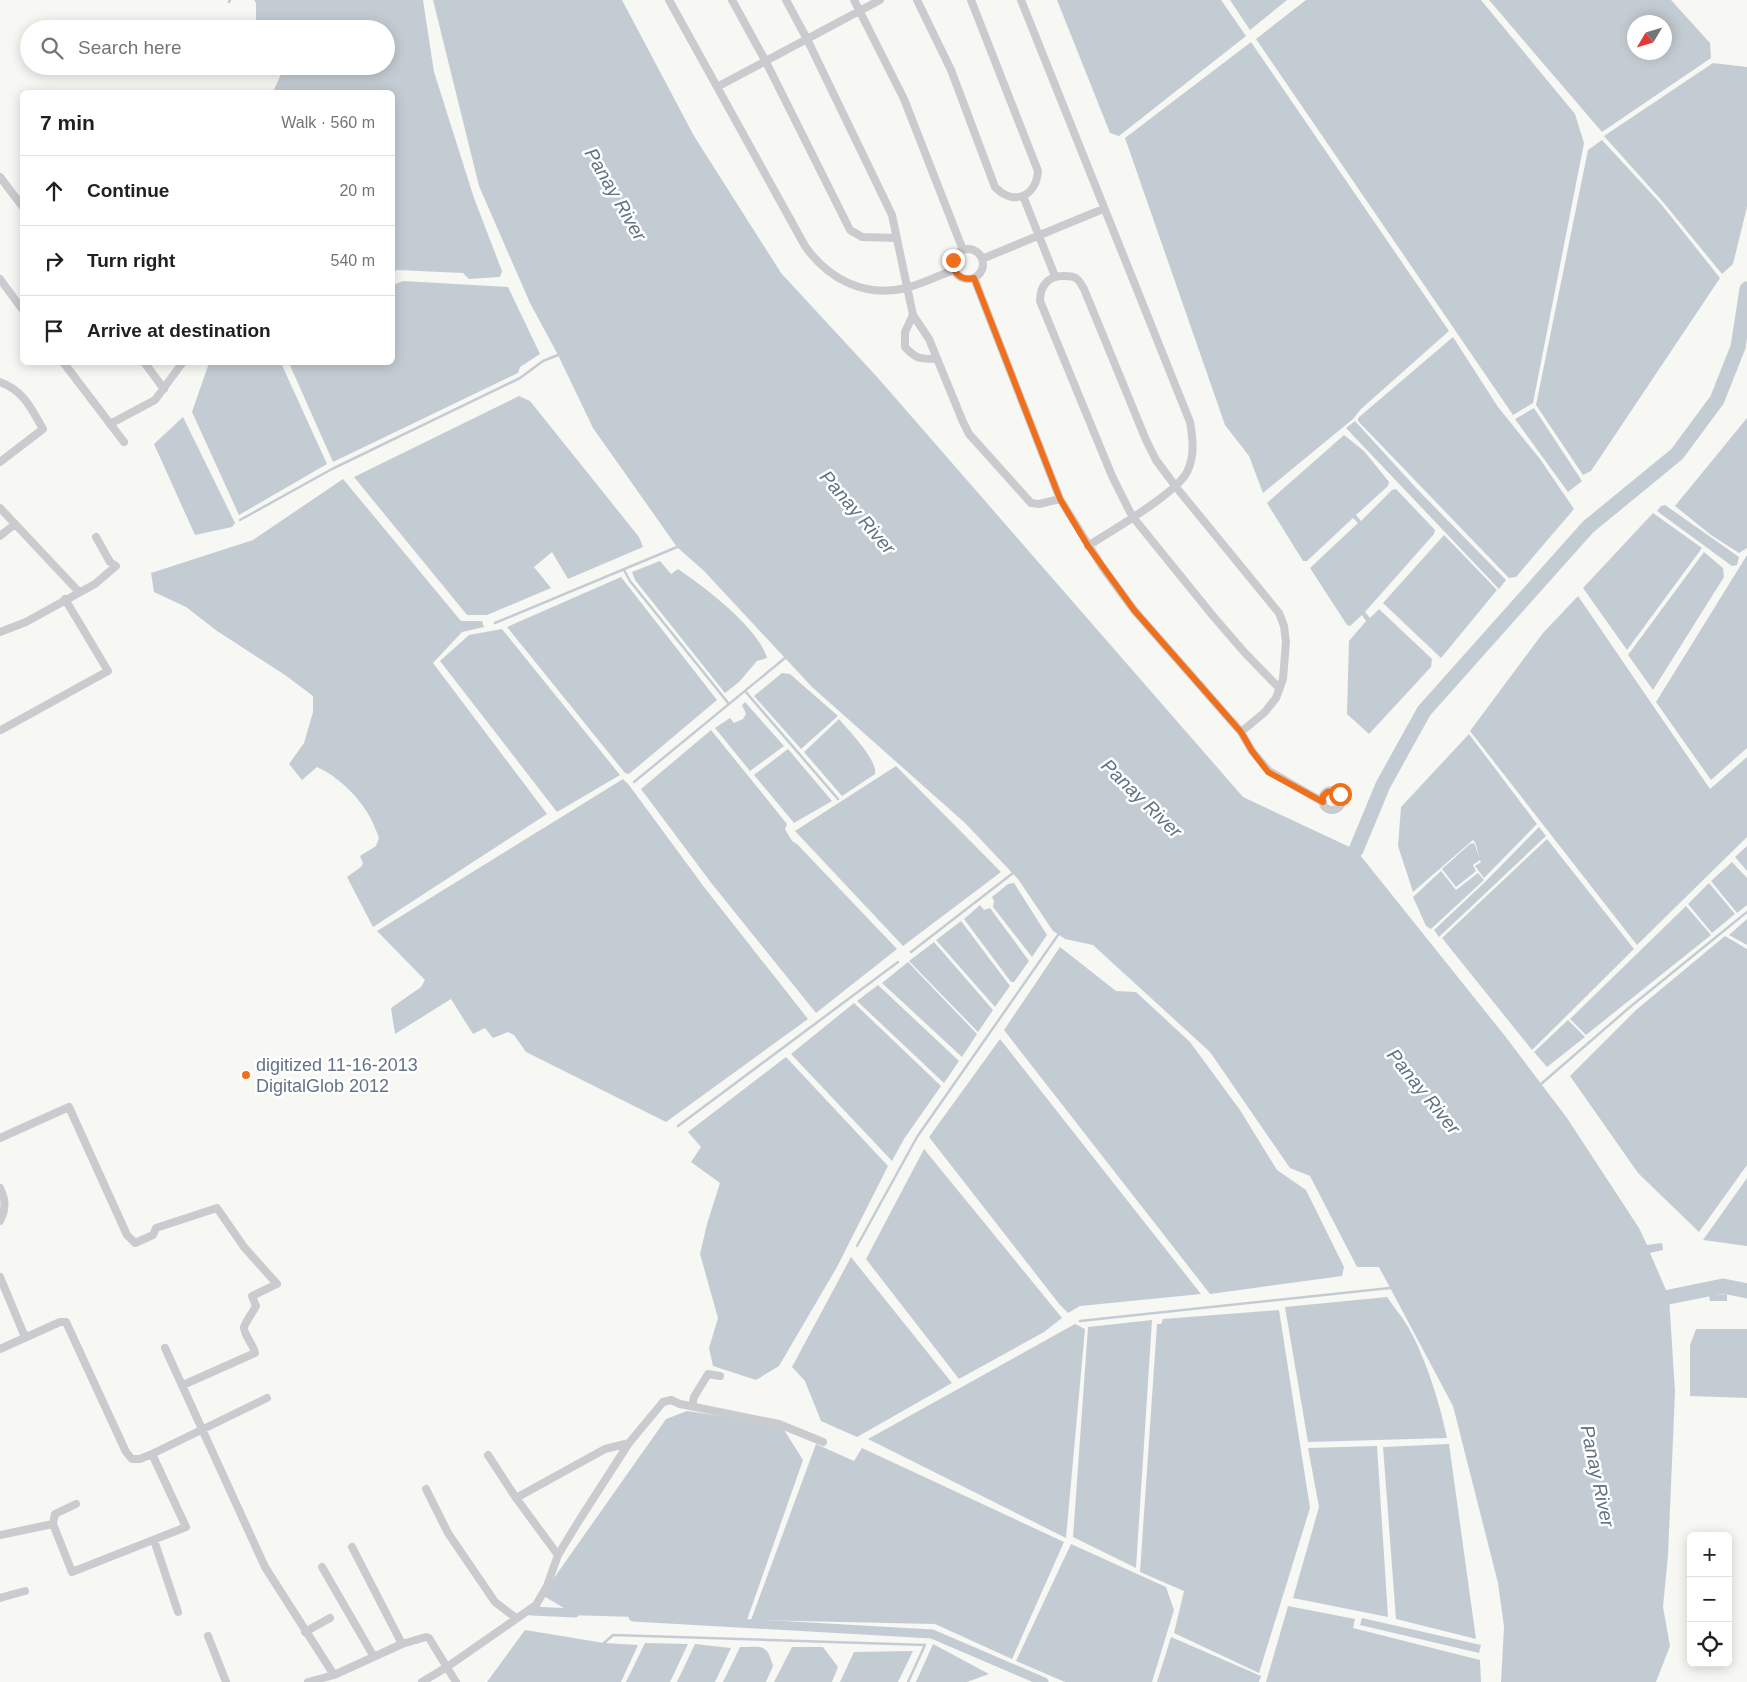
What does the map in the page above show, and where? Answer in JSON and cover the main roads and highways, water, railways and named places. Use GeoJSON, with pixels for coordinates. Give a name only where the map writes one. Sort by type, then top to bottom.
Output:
{"type":"FeatureCollection","features":[{"type":"Feature","properties":{"kind":"water"},"geometry":{"type":"Polygon","coordinates":[[[254,0],[423,0],[434,72],[474,198],[502,271],[500,277],[469,279],[463,273],[395,271],[395,90],[274,90],[281,75],[395,75],[395,20],[256,20],[256,3],[254,0]]]}},
{"type":"Feature","properties":{"kind":"water","name":"Panay River"},"geometry":{"type":"Polygon","coordinates":[[[433,0],[622,0],[694,136],[781,273],[878,378],[1243,797],[1356,850],[1505,1036],[1567,1118],[1639,1228],[1647,1245],[1662,1243],[1663,1250],[1650,1253],[1669,1297],[1675,1392],[1668,1555],[1663,1607],[1670,1646],[1656,1682],[1501,1682],[1504,1627],[1498,1583],[1453,1406],[1379,1267],[1357,1267],[1310,1176],[1290,1168],[1210,1052],[1093,945],[1065,939],[1053,931],[1018,879],[965,823],[812,687],[704,571],[677,547],[593,428],[558,355],[530,303],[479,186],[433,0]]]}},
{"type":"Feature","properties":{"kind":"water"},"geometry":{"type":"Polygon","coordinates":[[[1057,0],[1221,0],[1246,36],[1119,136],[1110,133],[1057,0]]]}},
{"type":"Feature","properties":{"kind":"water"},"geometry":{"type":"Polygon","coordinates":[[[1230,0],[1287,0],[1250,30],[1230,0]]]}},
{"type":"Feature","properties":{"kind":"water"},"geometry":{"type":"Polygon","coordinates":[[[1306,0],[1481,0],[1575,114],[1584,143],[1533,403],[1513,415],[1256,39],[1306,0]]]}},
{"type":"Feature","properties":{"kind":"water"},"geometry":{"type":"Polygon","coordinates":[[[1489,0],[1671,0],[1710,43],[1711,58],[1602,132],[1489,0]]]}},
{"type":"Feature","properties":{"kind":"water"},"geometry":{"type":"Polygon","coordinates":[[[1251,42],[1449,331],[1361,409],[1353,419],[1263,493],[1249,456],[1225,425],[1125,138],[1251,42]]]}},
{"type":"Feature","properties":{"kind":"water"},"geometry":{"type":"Polygon","coordinates":[[[1713,63],[1747,67],[1747,207],[1733,264],[1722,274],[1663,202],[1604,136],[1713,63]]]}},
{"type":"Feature","properties":{"kind":"water"},"geometry":{"type":"Polygon","coordinates":[[[1602,140],[1661,204],[1720,278],[1591,471],[1583,475],[1536,405],[1588,150],[1602,140]]]}},
{"type":"Feature","properties":{"kind":"water"},"geometry":{"type":"Polygon","coordinates":[[[403,281],[508,287],[540,354],[520,367],[518,373],[333,462],[290,365],[395,365],[395,284],[403,281]]]}},
{"type":"Feature","properties":{"kind":"water"},"geometry":{"type":"Polygon","coordinates":[[[1453,337],[1498,407],[1540,459],[1574,509],[1516,577],[1509,578],[1358,421],[1358,418],[1453,337]]]}},
{"type":"Feature","properties":{"kind":"water"},"geometry":{"type":"Polygon","coordinates":[[[208,365],[282,365],[327,464],[239,515],[192,412],[208,365]]]}},
{"type":"Feature","properties":{"kind":"water"},"geometry":{"type":"Polygon","coordinates":[[[519,396],[530,401],[639,537],[643,547],[568,579],[552,552],[534,567],[551,588],[487,615],[467,615],[354,477],[519,396]]]}},
{"type":"Feature","properties":{"kind":"water"},"geometry":{"type":"Polygon","coordinates":[[[1534,408],[1582,481],[1568,492],[1515,419],[1534,408]]]}},
{"type":"Feature","properties":{"kind":"water"},"geometry":{"type":"Polygon","coordinates":[[[183,417],[235,523],[232,527],[195,535],[154,444],[183,417]]]}},
{"type":"Feature","properties":{"kind":"water"},"geometry":{"type":"Polygon","coordinates":[[[1747,418],[1747,548],[1739,553],[1711,535],[1675,506],[1747,418]]]}},
{"type":"Feature","properties":{"kind":"water"},"geometry":{"type":"Polygon","coordinates":[[[1355,421],[1417,489],[1506,580],[1499,589],[1346,428],[1355,421]]]}},
{"type":"Feature","properties":{"kind":"water"},"geometry":{"type":"Polygon","coordinates":[[[1344,435],[1364,451],[1389,482],[1388,486],[1356,515],[1361,521],[1392,490],[1396,489],[1435,530],[1434,534],[1365,612],[1370,618],[1379,609],[1432,659],[1431,667],[1369,734],[1347,714],[1349,641],[1366,621],[1362,615],[1350,626],[1347,625],[1310,568],[1358,523],[1353,518],[1307,561],[1303,561],[1267,503],[1344,435]]]}},
{"type":"Feature","properties":{"kind":"water"},"geometry":{"type":"Polygon","coordinates":[[[343,479],[461,621],[482,621],[484,627],[462,632],[433,663],[547,814],[373,927],[347,877],[361,867],[363,863],[360,856],[376,846],[379,838],[371,818],[352,792],[332,775],[317,767],[302,780],[289,764],[304,743],[313,712],[313,696],[285,675],[217,631],[186,607],[154,592],[151,573],[253,540],[343,479]]]}},
{"type":"Feature","properties":{"kind":"water"},"geometry":{"type":"Polygon","coordinates":[[[1665,505],[1739,557],[1737,565],[1732,566],[1657,511],[1661,506],[1665,505]]]}},
{"type":"Feature","properties":{"kind":"water"},"geometry":{"type":"Polygon","coordinates":[[[1653,513],[1702,548],[1627,650],[1583,588],[1653,513]]]}},
{"type":"Feature","properties":{"kind":"water"},"geometry":{"type":"Polygon","coordinates":[[[1444,535],[1497,590],[1441,658],[1383,603],[1444,535]]]}},
{"type":"Feature","properties":{"kind":"water"},"geometry":{"type":"Polygon","coordinates":[[[1704,552],[1723,568],[1724,577],[1653,690],[1628,655],[1704,552]]]}},
{"type":"Feature","properties":{"kind":"water"},"geometry":{"type":"Polygon","coordinates":[[[1747,555],[1747,748],[1711,780],[1656,702],[1747,555]]]}},
{"type":"Feature","properties":{"kind":"water"},"geometry":{"type":"Polygon","coordinates":[[[660,561],[671,574],[678,569],[715,597],[742,621],[762,646],[767,658],[757,661],[739,682],[725,693],[635,580],[632,572],[660,561]]]}},
{"type":"Feature","properties":{"kind":"water"},"geometry":{"type":"Polygon","coordinates":[[[621,577],[717,700],[629,774],[625,773],[507,627],[621,577]]]}},
{"type":"Feature","properties":{"kind":"water"},"geometry":{"type":"Polygon","coordinates":[[[1578,596],[1710,789],[1747,757],[1747,837],[1637,945],[1470,731],[1543,633],[1578,596]]]}},
{"type":"Feature","properties":{"kind":"water"},"geometry":{"type":"Polygon","coordinates":[[[502,629],[620,775],[557,812],[440,661],[469,635],[502,629]]]}},
{"type":"Feature","properties":{"kind":"water"},"geometry":{"type":"Polygon","coordinates":[[[782,673],[790,674],[838,716],[801,749],[754,696],[782,673]]]}},
{"type":"Feature","properties":{"kind":"water"},"geometry":{"type":"Polygon","coordinates":[[[745,702],[784,746],[750,771],[715,728],[730,718],[734,723],[743,719],[746,714],[742,705],[745,702]]]}},
{"type":"Feature","properties":{"kind":"water"},"geometry":{"type":"Polygon","coordinates":[[[839,719],[867,753],[875,768],[875,774],[842,796],[804,752],[839,719]]]}},
{"type":"Feature","properties":{"kind":"water"},"geometry":{"type":"Polygon","coordinates":[[[711,730],[787,824],[785,829],[792,841],[897,949],[816,1013],[712,884],[641,789],[711,730]]]}},
{"type":"Feature","properties":{"kind":"water"},"geometry":{"type":"Polygon","coordinates":[[[1469,734],[1537,824],[1484,878],[1475,866],[1481,862],[1480,860],[1473,865],[1476,871],[1456,887],[1442,869],[1470,844],[1474,843],[1480,859],[1473,840],[1413,892],[1398,846],[1401,807],[1469,734]]]}},
{"type":"Feature","properties":{"kind":"water"},"geometry":{"type":"Polygon","coordinates":[[[788,749],[832,801],[794,823],[754,775],[788,749]]]}},
{"type":"Feature","properties":{"kind":"water"},"geometry":{"type":"Polygon","coordinates":[[[896,766],[1001,872],[903,946],[795,831],[896,766]]]}},
{"type":"Feature","properties":{"kind":"water"},"geometry":{"type":"Polygon","coordinates":[[[623,779],[704,887],[808,1019],[666,1122],[526,1052],[514,1035],[508,1032],[493,1038],[485,1028],[473,1034],[451,999],[395,1034],[391,1008],[421,987],[425,980],[377,931],[623,779]]]}},
{"type":"Feature","properties":{"kind":"water"},"geometry":{"type":"Polygon","coordinates":[[[1539,827],[1546,836],[1439,937],[1434,930],[1539,827]]]}},
{"type":"Feature","properties":{"kind":"water"},"geometry":{"type":"Polygon","coordinates":[[[1547,839],[1634,949],[1532,1050],[1442,938],[1547,839]]]}},
{"type":"Feature","properties":{"kind":"water"},"geometry":{"type":"Polygon","coordinates":[[[1747,846],[1747,871],[1735,857],[1747,846]]]}},
{"type":"Feature","properties":{"kind":"water"},"geometry":{"type":"Polygon","coordinates":[[[1732,862],[1747,878],[1747,905],[1737,913],[1711,881],[1732,862]]]}},
{"type":"Feature","properties":{"kind":"water"},"geometry":{"type":"Polygon","coordinates":[[[1441,871],[1456,890],[1478,873],[1484,880],[1431,929],[1426,926],[1413,897],[1441,871]]]}},
{"type":"Feature","properties":{"kind":"water"},"geometry":{"type":"Polygon","coordinates":[[[1014,883],[1047,935],[1032,957],[993,907],[994,901],[992,897],[1008,884],[1014,883]]]}},
{"type":"Feature","properties":{"kind":"water"},"geometry":{"type":"Polygon","coordinates":[[[1709,883],[1735,914],[1712,933],[1688,904],[1709,883]]]}},
{"type":"Feature","properties":{"kind":"water"},"geometry":{"type":"Polygon","coordinates":[[[980,905],[984,910],[990,908],[1029,961],[1014,982],[1011,982],[964,919],[980,905]]]}},
{"type":"Feature","properties":{"kind":"water"},"geometry":{"type":"Polygon","coordinates":[[[1686,906],[1711,935],[1586,1035],[1570,1019],[1686,906]]]}},
{"type":"Feature","properties":{"kind":"water"},"geometry":{"type":"Polygon","coordinates":[[[1747,919],[1747,945],[1729,935],[1747,919]]]}},
{"type":"Feature","properties":{"kind":"water"},"geometry":{"type":"Polygon","coordinates":[[[961,921],[1010,986],[995,1007],[936,940],[961,921]]]}},
{"type":"Feature","properties":{"kind":"water"},"geometry":{"type":"Polygon","coordinates":[[[1725,936],[1747,949],[1747,1165],[1699,1232],[1638,1173],[1570,1076],[1636,1010],[1725,936]]]}},
{"type":"Feature","properties":{"kind":"water"},"geometry":{"type":"Polygon","coordinates":[[[934,942],[993,1010],[978,1032],[909,961],[934,942]]]}},
{"type":"Feature","properties":{"kind":"water"},"geometry":{"type":"Polygon","coordinates":[[[1060,947],[1116,991],[1136,992],[1190,1042],[1240,1110],[1277,1170],[1306,1190],[1344,1267],[1342,1276],[1210,1294],[1004,1030],[1060,947]]]}},
{"type":"Feature","properties":{"kind":"water"},"geometry":{"type":"Polygon","coordinates":[[[908,962],[977,1034],[962,1057],[882,983],[908,962]]]}},
{"type":"Feature","properties":{"kind":"water"},"geometry":{"type":"Polygon","coordinates":[[[878,985],[959,1061],[944,1083],[857,1001],[878,985]]]}},
{"type":"Feature","properties":{"kind":"water"},"geometry":{"type":"Polygon","coordinates":[[[854,1003],[941,1086],[904,1139],[892,1161],[791,1054],[854,1003]]]}},
{"type":"Feature","properties":{"kind":"water"},"geometry":{"type":"Polygon","coordinates":[[[1568,1020],[1585,1037],[1547,1067],[1534,1052],[1568,1020]]]}},
{"type":"Feature","properties":{"kind":"water"},"geometry":{"type":"Polygon","coordinates":[[[1000,1039],[1201,1294],[1080,1306],[1068,1313],[1060,1305],[929,1137],[1000,1039]]]}},
{"type":"Feature","properties":{"kind":"water"},"geometry":{"type":"Polygon","coordinates":[[[786,1057],[888,1166],[837,1267],[779,1366],[756,1380],[713,1366],[709,1348],[718,1318],[700,1254],[720,1183],[691,1162],[701,1147],[688,1132],[786,1057]]]}},
{"type":"Feature","properties":{"kind":"water"},"geometry":{"type":"Polygon","coordinates":[[[924,1149],[1062,1318],[1044,1332],[959,1379],[866,1259],[924,1149]]]}},
{"type":"Feature","properties":{"kind":"water"},"geometry":{"type":"Polygon","coordinates":[[[1747,1178],[1747,1246],[1703,1240],[1747,1178]]]}},
{"type":"Feature","properties":{"kind":"water"},"geometry":{"type":"Polygon","coordinates":[[[851,1257],[952,1383],[857,1437],[821,1421],[805,1381],[792,1367],[851,1257]]]}},
{"type":"Feature","properties":{"kind":"water"},"geometry":{"type":"Polygon","coordinates":[[[1727,1294],[1727,1301],[1710,1301],[1709,1295],[1727,1294]]]}},
{"type":"Feature","properties":{"kind":"water"},"geometry":{"type":"Polygon","coordinates":[[[1387,1297],[1405,1322],[1419,1348],[1436,1394],[1447,1438],[1308,1442],[1285,1307],[1387,1297]]]}},
{"type":"Feature","properties":{"kind":"water"},"geometry":{"type":"Polygon","coordinates":[[[1279,1310],[1310,1508],[1259,1673],[1174,1633],[1184,1591],[1140,1572],[1157,1324],[1161,1324],[1163,1319],[1279,1310]]]}},
{"type":"Feature","properties":{"kind":"water"},"geometry":{"type":"Polygon","coordinates":[[[1152,1320],[1136,1568],[1073,1537],[1088,1327],[1152,1320]]]}},
{"type":"Feature","properties":{"kind":"water"},"geometry":{"type":"Polygon","coordinates":[[[1075,1324],[1085,1329],[1066,1538],[868,1439],[1075,1324]]]}},
{"type":"Feature","properties":{"kind":"water"},"geometry":{"type":"Polygon","coordinates":[[[1696,1329],[1747,1329],[1747,1398],[1690,1396],[1690,1345],[1696,1329]]]}},
{"type":"Feature","properties":{"kind":"water"},"geometry":{"type":"Polygon","coordinates":[[[687,1411],[781,1425],[803,1460],[747,1620],[565,1615],[564,1608],[542,1595],[666,1419],[687,1411]]]}},
{"type":"Feature","properties":{"kind":"water"},"geometry":{"type":"Polygon","coordinates":[[[816,1444],[854,1461],[862,1448],[1064,1542],[1012,1659],[935,1624],[751,1620],[816,1444]]]}},
{"type":"Feature","properties":{"kind":"water"},"geometry":{"type":"Polygon","coordinates":[[[1449,1444],[1476,1639],[1396,1619],[1383,1447],[1449,1444]]]}},
{"type":"Feature","properties":{"kind":"water"},"geometry":{"type":"Polygon","coordinates":[[[1377,1446],[1388,1617],[1293,1598],[1319,1507],[1308,1448],[1377,1446]]]}},
{"type":"Feature","properties":{"kind":"water"},"geometry":{"type":"Polygon","coordinates":[[[1071,1544],[1166,1587],[1174,1610],[1152,1682],[1065,1682],[1016,1661],[1071,1544]]]}},
{"type":"Feature","properties":{"kind":"water"},"geometry":{"type":"Polygon","coordinates":[[[1288,1606],[1355,1619],[1353,1628],[1480,1660],[1481,1682],[1266,1682],[1288,1606]]]}},
{"type":"Feature","properties":{"kind":"water"},"geometry":{"type":"Polygon","coordinates":[[[1362,1618],[1481,1645],[1479,1653],[1360,1625],[1362,1618]]]}},
{"type":"Feature","properties":{"kind":"water"},"geometry":{"type":"Polygon","coordinates":[[[525,1630],[604,1643],[638,1645],[621,1682],[487,1682],[525,1630]]]}},
{"type":"Feature","properties":{"kind":"water"},"geometry":{"type":"Polygon","coordinates":[[[1171,1637],[1261,1676],[1259,1682],[1157,1682],[1171,1637]]]}},
{"type":"Feature","properties":{"kind":"water"},"geometry":{"type":"Polygon","coordinates":[[[645,1643],[688,1644],[670,1682],[626,1682],[645,1643]]]}},
{"type":"Feature","properties":{"kind":"water"},"geometry":{"type":"Polygon","coordinates":[[[695,1644],[731,1648],[715,1682],[677,1682],[695,1644]]]}},
{"type":"Feature","properties":{"kind":"water"},"geometry":{"type":"Polygon","coordinates":[[[933,1644],[989,1674],[967,1682],[916,1682],[933,1644]]]}},
{"type":"Feature","properties":{"kind":"water"},"geometry":{"type":"Polygon","coordinates":[[[740,1647],[759,1647],[766,1650],[773,1666],[766,1682],[723,1682],[740,1647]]]}},
{"type":"Feature","properties":{"kind":"water"},"geometry":{"type":"Polygon","coordinates":[[[792,1647],[823,1647],[838,1667],[832,1682],[774,1682],[792,1647]]]}},
{"type":"Feature","properties":{"kind":"water"},"geometry":{"type":"Polygon","coordinates":[[[913,1651],[898,1682],[840,1682],[854,1652],[913,1651]]]}},
{"type":"Feature","properties":{"kind":"waterway"},"geometry":{"type":"LineString","coordinates":[[1356,850],[1383,785],[1424,711],[1588,527],[1677,454],[1717,400],[1738,347],[1747,289]]}},
{"type":"Feature","properties":{"kind":"waterway"},"geometry":{"type":"LineString","coordinates":[[240,520],[332,469],[520,378],[543,361],[558,355]]}},
{"type":"Feature","properties":{"kind":"waterway"},"geometry":{"type":"LineString","coordinates":[[495,623],[677,547]]}},
{"type":"Feature","properties":{"kind":"waterway"},"geometry":{"type":"LineString","coordinates":[[624,570],[630,581],[729,704]]}},
{"type":"Feature","properties":{"kind":"waterway"},"geometry":{"type":"LineString","coordinates":[[634,782],[785,658]]}},
{"type":"Feature","properties":{"kind":"waterway"},"geometry":{"type":"LineString","coordinates":[[745,691],[838,799]]}},
{"type":"Feature","properties":{"kind":"waterway"},"geometry":{"type":"LineString","coordinates":[[911,952],[1013,873]]}},
{"type":"Feature","properties":{"kind":"waterway"},"geometry":{"type":"LineString","coordinates":[[1541,1084],[1630,1007],[1747,912]]}},
{"type":"Feature","properties":{"kind":"waterway"},"geometry":{"type":"LineString","coordinates":[[857,1246],[917,1137],[1058,935]]}},
{"type":"Feature","properties":{"kind":"waterway"},"geometry":{"type":"LineString","coordinates":[[678,1126],[898,962]]}},
{"type":"Feature","properties":{"kind":"waterway"},"geometry":{"type":"LineString","coordinates":[[1669,1297],[1723,1286],[1747,1291]]}},
{"type":"Feature","properties":{"kind":"waterway"},"geometry":{"type":"LineString","coordinates":[[1080,1321],[1390,1288]]}},
{"type":"Feature","properties":{"kind":"waterway"},"geometry":{"type":"LineString","coordinates":[[531,1611],[575,1613]]}},
{"type":"Feature","properties":{"kind":"waterway"},"geometry":{"type":"LineString","coordinates":[[633,1617],[932,1634],[1044,1682]]}},
{"type":"Feature","properties":{"kind":"waterway"},"geometry":{"type":"LineString","coordinates":[[604,1643],[613,1635],[925,1645],[908,1682]]}},
{"type":"Feature","properties":{"kind":"place","name":"digitized 11-16-2013 DigitalGlob 2012"},"geometry":{"type":"Point","coordinates":[246,1075]}}]}
